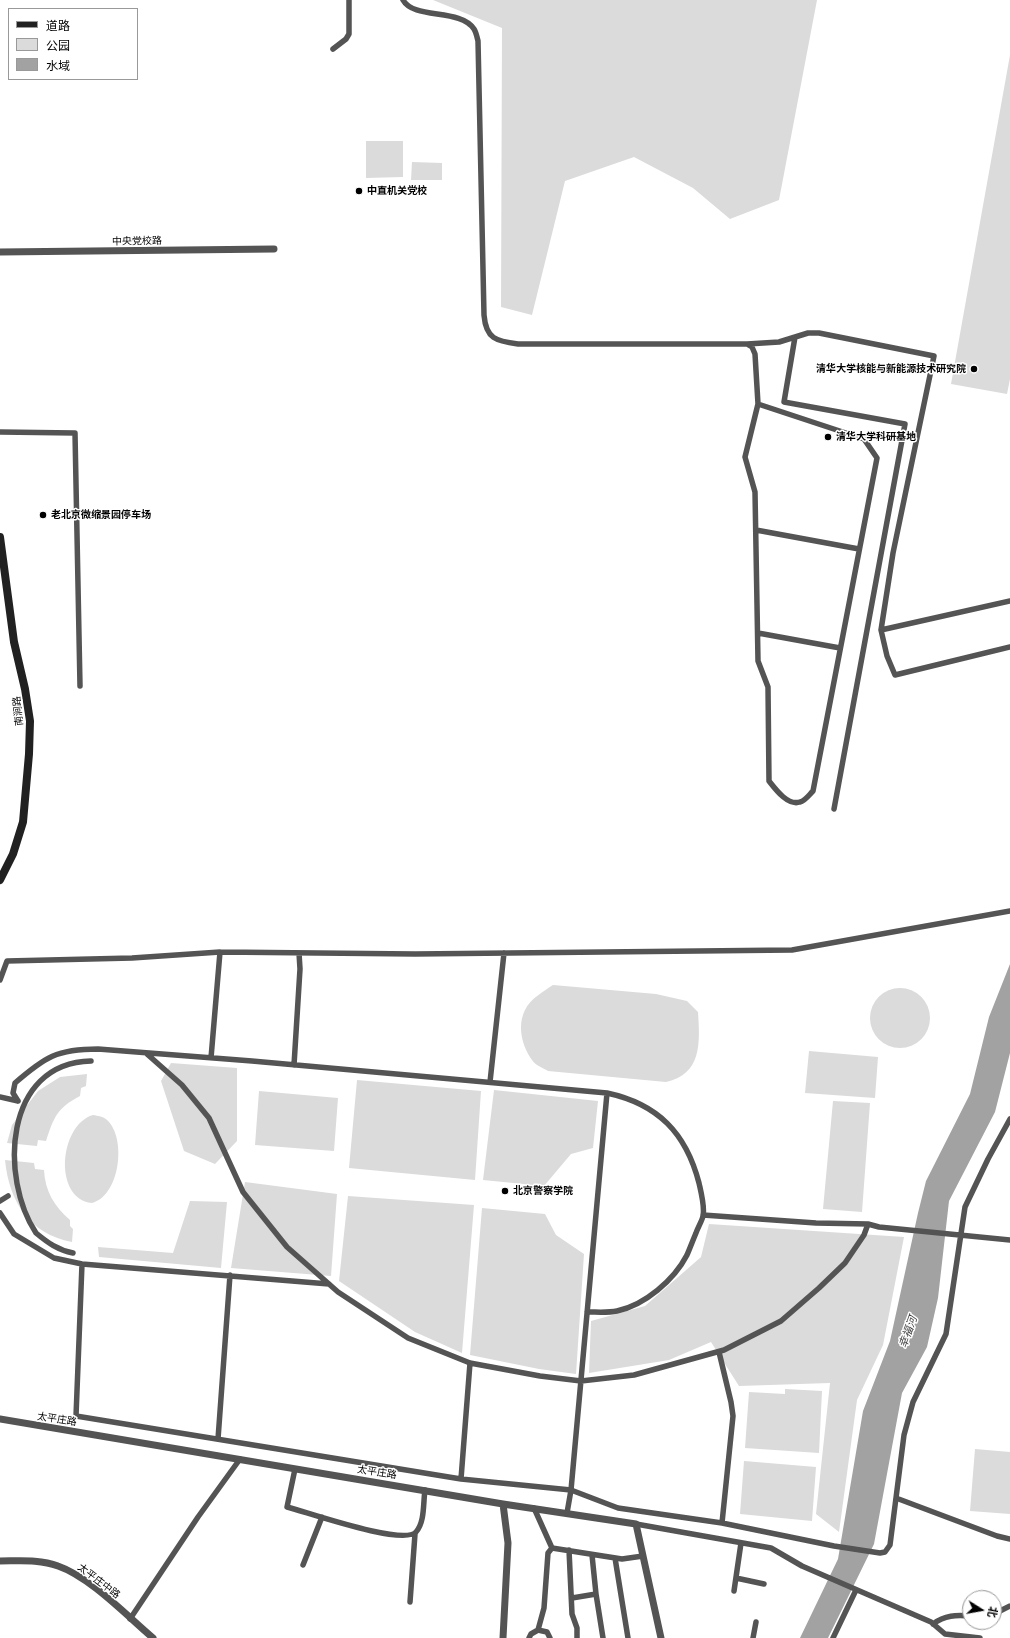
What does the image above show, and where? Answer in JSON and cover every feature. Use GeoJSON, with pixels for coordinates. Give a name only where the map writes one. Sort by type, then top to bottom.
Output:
{"type":"FeatureCollection","features":[{"type":"Feature","properties":{"kind":"main road","name":"南涧路"},"geometry":{"type":"LineString","coordinates":[[0,537],[14,642],[25,689],[30,721],[29,754],[23,822],[13,854],[0,880]]}},
{"type":"Feature","properties":{"kind":"street"},"geometry":{"type":"LineString","coordinates":[[333,49],[346,39],[349,34],[347,0]]}},
{"type":"Feature","properties":{"kind":"street"},"geometry":{"type":"LineString","coordinates":[[403,0],[414,9],[463,20],[474,29],[478,41],[484,315],[488,332],[495,339],[501,342],[518,344],[747,344],[778,342],[808,333],[819,333],[934,356],[893,552],[881,630],[887,656],[895,675],[1010,647]]}},
{"type":"Feature","properties":{"kind":"street","name":"中央党校路"},"geometry":{"type":"LineString","coordinates":[[0,252],[274,249]]}},
{"type":"Feature","properties":{"kind":"street"},"geometry":{"type":"LineString","coordinates":[[795,337],[784,402],[905,424],[834,809]]}},
{"type":"Feature","properties":{"kind":"street"},"geometry":{"type":"LineString","coordinates":[[747,344],[752,347],[754,354],[758,404],[745,457],[755,492],[758,661],[768,687],[770,781],[784,798],[794,803],[801,802],[812,791],[877,458],[864,440],[758,404]]}},
{"type":"Feature","properties":{"kind":"street"},"geometry":{"type":"LineString","coordinates":[[0,432],[75,433],[80,686]]}},
{"type":"Feature","properties":{"kind":"street"},"geometry":{"type":"LineString","coordinates":[[756,530],[859,549]]}},
{"type":"Feature","properties":{"kind":"street"},"geometry":{"type":"LineString","coordinates":[[881,630],[1010,602]]}},
{"type":"Feature","properties":{"kind":"street"},"geometry":{"type":"LineString","coordinates":[[758,633],[840,648]]}},
{"type":"Feature","properties":{"kind":"street"},"geometry":{"type":"LineString","coordinates":[[0,980],[7,961],[132,958],[220,952],[415,954],[792,950],[1010,911]]}},
{"type":"Feature","properties":{"kind":"street"},"geometry":{"type":"LineString","coordinates":[[211,1058],[220,952]]}},
{"type":"Feature","properties":{"kind":"street"},"geometry":{"type":"LineString","coordinates":[[490,1082],[504,952]]}},
{"type":"Feature","properties":{"kind":"street"},"geometry":{"type":"LineString","coordinates":[[294,1065],[300,969],[299,953]]}},
{"type":"Feature","properties":{"kind":"street"},"geometry":{"type":"LineString","coordinates":[[18,1101],[13,1093],[14,1083],[40,1061],[76,1049],[98,1049],[294,1065],[608,1093],[624,1096],[653,1110],[666,1122],[680,1139],[689,1154],[696,1171],[703,1215],[686,1256],[670,1277],[646,1299],[632,1306],[616,1311],[587,1312]]}},
{"type":"Feature","properties":{"kind":"street"},"geometry":{"type":"LineString","coordinates":[[147,1054],[182,1085],[209,1118],[243,1192],[287,1247],[338,1292],[408,1338],[470,1362],[540,1376],[581,1380],[634,1375],[719,1352],[781,1321],[845,1263],[864,1235],[868,1224]]}},
{"type":"Feature","properties":{"kind":"street"},"geometry":{"type":"LineString","coordinates":[[15,1107],[18,1101],[41,1077],[70,1063],[91,1061]]}},
{"type":"Feature","properties":{"kind":"street"},"geometry":{"type":"LineString","coordinates":[[567,1513],[571,1490],[608,1093]]}},
{"type":"Feature","properties":{"kind":"street"},"geometry":{"type":"LineString","coordinates":[[0,1097],[18,1101]]}},
{"type":"Feature","properties":{"kind":"street"},"geometry":{"type":"LineString","coordinates":[[82,1264],[76,1416],[460,1479],[571,1490],[618,1508],[722,1523],[870,1552],[885,1552],[890,1545],[904,1435],[913,1402],[946,1334],[965,1207],[988,1159],[1010,1119]]}},
{"type":"Feature","properties":{"kind":"street"},"geometry":{"type":"LineString","coordinates":[[6,1190],[11,1202]]}},
{"type":"Feature","properties":{"kind":"street"},"geometry":{"type":"LineString","coordinates":[[0,1201],[8,1196]]}},
{"type":"Feature","properties":{"kind":"street"},"geometry":{"type":"LineString","coordinates":[[0,1213],[14,1234],[54,1258],[82,1264],[329,1284]]}},
{"type":"Feature","properties":{"kind":"street"},"geometry":{"type":"LineString","coordinates":[[18,1213],[25,1224],[51,1245],[73,1253]]}},
{"type":"Feature","properties":{"kind":"street"},"geometry":{"type":"LineString","coordinates":[[703,1215],[816,1223],[868,1224],[905,1230],[961,1234],[1010,1240]]}},
{"type":"Feature","properties":{"kind":"street"},"geometry":{"type":"LineString","coordinates":[[218,1439],[230,1275]]}},
{"type":"Feature","properties":{"kind":"street"},"geometry":{"type":"LineString","coordinates":[[719,1352],[733,1416],[722,1523]]}},
{"type":"Feature","properties":{"kind":"street"},"geometry":{"type":"LineString","coordinates":[[460,1479],[470,1362]]}},
{"type":"Feature","properties":{"kind":"street","name":"太平庄路"},"geometry":{"type":"LineString","coordinates":[[0,1419],[503,1504],[636,1524]]}},
{"type":"Feature","properties":{"kind":"street"},"geometry":{"type":"LineString","coordinates":[[130,1619],[198,1517],[240,1459]]}},
{"type":"Feature","properties":{"kind":"street"},"geometry":{"type":"LineString","coordinates":[[295,1469],[287,1507],[386,1534],[405,1536],[414,1534]]}},
{"type":"Feature","properties":{"kind":"street"},"geometry":{"type":"LineString","coordinates":[[410,1602],[414,1534],[421,1525],[425,1490]]}},
{"type":"Feature","properties":{"kind":"street"},"geometry":{"type":"LineString","coordinates":[[896,1498],[997,1536],[1010,1539]]}},
{"type":"Feature","properties":{"kind":"street"},"geometry":{"type":"LineString","coordinates":[[503,1504],[508,1543],[503,1638]]}},
{"type":"Feature","properties":{"kind":"street"},"geometry":{"type":"LineString","coordinates":[[534,1508],[552,1548]]}},
{"type":"Feature","properties":{"kind":"street"},"geometry":{"type":"LineString","coordinates":[[303,1565],[322,1517]]}},
{"type":"Feature","properties":{"kind":"street"},"geometry":{"type":"LineString","coordinates":[[661,1638],[636,1524],[771,1548],[798,1565],[933,1624],[944,1636],[980,1638]]}},
{"type":"Feature","properties":{"kind":"street"},"geometry":{"type":"LineString","coordinates":[[734,1591],[741,1543]]}},
{"type":"Feature","properties":{"kind":"street"},"geometry":{"type":"LineString","coordinates":[[552,1548],[622,1559],[643,1556]]}},
{"type":"Feature","properties":{"kind":"street"},"geometry":{"type":"LineString","coordinates":[[529,1638],[538,1630],[544,1608],[548,1552],[552,1548]]}},
{"type":"Feature","properties":{"kind":"street"},"geometry":{"type":"LineString","coordinates":[[569,1550],[576,1638]]}},
{"type":"Feature","properties":{"kind":"street"},"geometry":{"type":"LineString","coordinates":[[592,1554],[596,1594],[603,1638]]}},
{"type":"Feature","properties":{"kind":"street"},"geometry":{"type":"LineString","coordinates":[[615,1558],[628,1638]]}},
{"type":"Feature","properties":{"kind":"street","name":"太平庄中路"},"geometry":{"type":"LineString","coordinates":[[0,1560],[36,1561],[58,1566],[91,1585],[153,1638]]}},
{"type":"Feature","properties":{"kind":"street"},"geometry":{"type":"LineString","coordinates":[[736,1578],[764,1584]]}},
{"type":"Feature","properties":{"kind":"street"},"geometry":{"type":"LineString","coordinates":[[833,1638],[855,1590]]}},
{"type":"Feature","properties":{"kind":"street"},"geometry":{"type":"LineString","coordinates":[[572,1598],[596,1594]]}},
{"type":"Feature","properties":{"kind":"street"},"geometry":{"type":"LineString","coordinates":[[933,1624],[948,1616],[962,1616]]}},
{"type":"Feature","properties":{"kind":"street"},"geometry":{"type":"LineString","coordinates":[[753,1638],[756,1622]]}},
{"type":"Feature","properties":{"kind":"street"},"geometry":{"type":"LineString","coordinates":[[538,1630],[547,1632],[550,1638]]}},
{"type":"Feature","properties":{"kind":"green space"},"geometry":{"type":"Polygon","coordinates":[[[433,0],[817,0],[779,200],[730,219],[693,188],[634,157],[565,181],[532,315],[501,307],[502,28],[433,0]]]}},
{"type":"Feature","properties":{"kind":"green space"},"geometry":{"type":"Polygon","coordinates":[[[1010,55],[1010,379],[1007,394],[951,384],[1010,55]]]}},
{"type":"Feature","properties":{"kind":"green space"},"geometry":{"type":"Polygon","coordinates":[[[366,141],[403,141],[403,177],[366,178],[366,141]]]}},
{"type":"Feature","properties":{"kind":"green space"},"geometry":{"type":"Polygon","coordinates":[[[412,162],[442,163],[442,180],[411,180],[412,162]]]}},
{"type":"Feature","properties":{"kind":"green space"},"geometry":{"type":"Polygon","coordinates":[[[553,985],[656,994],[687,1001],[698,1012],[698,1046],[692,1065],[678,1078],[666,1082],[548,1071],[539,1066],[533,1062],[528,1054],[523,1042],[521,1023],[525,1010],[530,1002],[553,985]]]}},
{"type":"Feature","properties":{"kind":"green space"},"geometry":{"type":"Polygon","coordinates":[[[900,988],[917,993],[925,1001],[930,1018],[925,1035],[917,1043],[900,1048],[883,1043],[875,1035],[870,1018],[875,1001],[883,993],[900,988]]]}},
{"type":"Feature","properties":{"kind":"green space"},"geometry":{"type":"Polygon","coordinates":[[[809,1051],[878,1057],[875,1098],[805,1093],[809,1051]]]}},
{"type":"Feature","properties":{"kind":"green space"},"geometry":{"type":"Polygon","coordinates":[[[171,1063],[237,1068],[237,1141],[215,1164],[184,1151],[161,1081],[171,1063]]]}},
{"type":"Feature","properties":{"kind":"green space"},"geometry":{"type":"Polygon","coordinates":[[[87,1074],[86,1086],[81,1088],[80,1096],[72,1100],[57,1114],[46,1141],[38,1140],[37,1146],[7,1143],[12,1125],[38,1091],[60,1077],[87,1074]]]}},
{"type":"Feature","properties":{"kind":"green space"},"geometry":{"type":"Polygon","coordinates":[[[357,1080],[481,1091],[475,1180],[349,1168],[357,1080]]]}},
{"type":"Feature","properties":{"kind":"green space"},"geometry":{"type":"Polygon","coordinates":[[[494,1090],[598,1101],[593,1148],[571,1154],[544,1186],[483,1180],[494,1090]]]}},
{"type":"Feature","properties":{"kind":"green space"},"geometry":{"type":"Polygon","coordinates":[[[259,1091],[338,1098],[334,1151],[255,1145],[259,1091]]]}},
{"type":"Feature","properties":{"kind":"green space"},"geometry":{"type":"Polygon","coordinates":[[[833,1101],[870,1103],[862,1212],[823,1209],[833,1101]]]}},
{"type":"Feature","properties":{"kind":"green space"},"geometry":{"type":"Polygon","coordinates":[[[93,1115],[100,1116],[107,1120],[113,1128],[117,1140],[118,1166],[109,1190],[102,1198],[92,1203],[79,1198],[71,1189],[66,1176],[65,1161],[67,1146],[73,1132],[82,1121],[93,1115]]]}},
{"type":"Feature","properties":{"kind":"green space"},"geometry":{"type":"Polygon","coordinates":[[[5,1160],[34,1163],[35,1169],[44,1170],[46,1185],[51,1198],[70,1220],[70,1226],[73,1229],[72,1242],[57,1238],[44,1232],[24,1213],[11,1189],[5,1160]]]}},
{"type":"Feature","properties":{"kind":"green space"},"geometry":{"type":"Polygon","coordinates":[[[245,1182],[337,1194],[331,1276],[231,1268],[245,1182]]]}},
{"type":"Feature","properties":{"kind":"green space"},"geometry":{"type":"Polygon","coordinates":[[[348,1196],[474,1205],[462,1353],[415,1332],[339,1281],[348,1196]]]}},
{"type":"Feature","properties":{"kind":"green space"},"geometry":{"type":"Polygon","coordinates":[[[190,1201],[227,1202],[221,1268],[99,1257],[98,1247],[173,1253],[190,1201]]]}},
{"type":"Feature","properties":{"kind":"green space"},"geometry":{"type":"Polygon","coordinates":[[[482,1208],[545,1214],[556,1235],[584,1254],[576,1374],[539,1369],[470,1355],[482,1208]]]}},
{"type":"Feature","properties":{"kind":"green space"},"geometry":{"type":"Polygon","coordinates":[[[709,1224],[904,1237],[883,1345],[857,1400],[839,1532],[816,1514],[830,1383],[739,1386],[711,1342],[669,1360],[589,1373],[591,1321],[645,1306],[701,1257],[709,1224]]]}},
{"type":"Feature","properties":{"kind":"green space"},"geometry":{"type":"Polygon","coordinates":[[[785,1389],[822,1391],[819,1453],[745,1448],[749,1392],[785,1394],[785,1389]]]}},
{"type":"Feature","properties":{"kind":"green space"},"geometry":{"type":"Polygon","coordinates":[[[975,1449],[1010,1452],[1010,1514],[970,1511],[975,1449]]]}},
{"type":"Feature","properties":{"kind":"green space"},"geometry":{"type":"Polygon","coordinates":[[[744,1461],[816,1467],[812,1521],[740,1514],[744,1461]]]}},
{"type":"Feature","properties":{"kind":"water","name":"幸福河"},"geometry":{"type":"Polygon","coordinates":[[[1010,964],[1010,1053],[995,1112],[949,1201],[938,1298],[927,1347],[902,1393],[874,1544],[828,1638],[800,1638],[838,1559],[863,1411],[890,1341],[926,1181],[970,1094],[989,1017],[1010,964]]]}},
{"type":"Feature","properties":{"kind":"place","name":"中直机关党校"},"geometry":{"type":"Point","coordinates":[359,191]}},
{"type":"Feature","properties":{"kind":"place","name":"清华大学核能与新能源技术研究院"},"geometry":{"type":"Point","coordinates":[974,369]}},
{"type":"Feature","properties":{"kind":"place","name":"清华大学科研基地"},"geometry":{"type":"Point","coordinates":[828,437]}},
{"type":"Feature","properties":{"kind":"place","name":"老北京微缩景园停车场"},"geometry":{"type":"Point","coordinates":[43,515]}},
{"type":"Feature","properties":{"kind":"place","name":"北京警察学院"},"geometry":{"type":"Point","coordinates":[505,1191]}}]}
